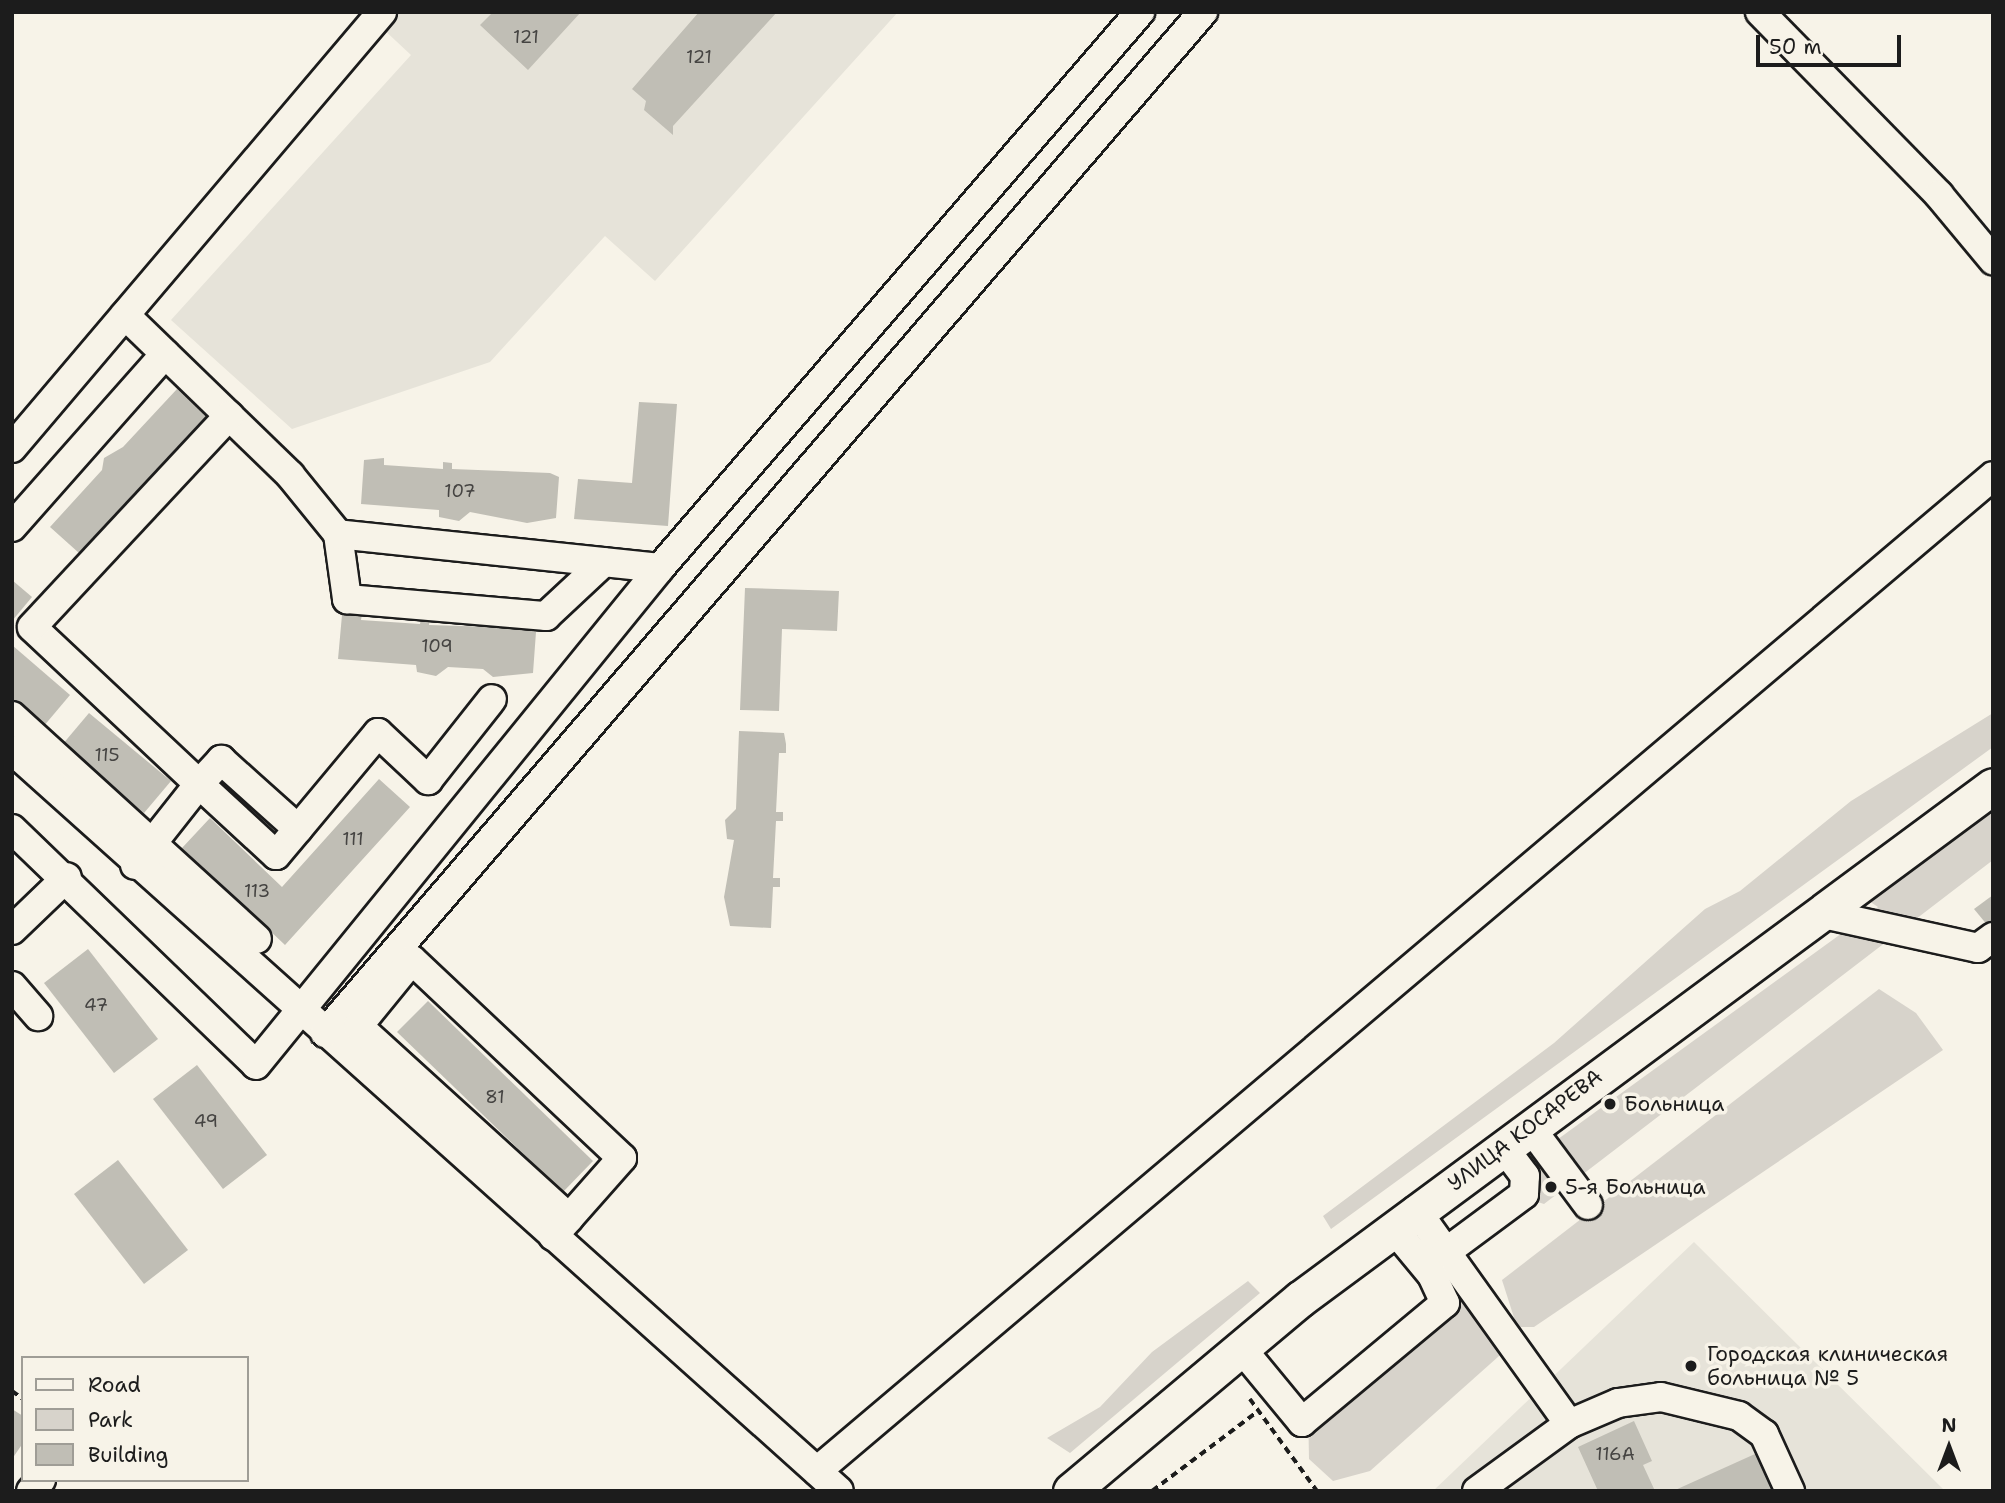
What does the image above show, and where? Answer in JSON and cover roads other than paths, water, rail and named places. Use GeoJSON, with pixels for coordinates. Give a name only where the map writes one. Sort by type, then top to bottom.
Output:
{"type":"FeatureCollection","features":[{"type":"Feature","properties":{"kind":"main road","name":"УЛИЦА КОСАРЕВА"},"geometry":{"type":"LineString","coordinates":[[1071,1491],[1241,1348],[1405,1219],[1993,786]]}},
{"type":"Feature","properties":{"kind":"lane"},"geometry":{"type":"LineString","coordinates":[[12,448],[382,12]]}},
{"type":"Feature","properties":{"kind":"lane"},"geometry":{"type":"LineString","coordinates":[[12,829],[67,877],[256,1065],[298,1010],[660,568],[1140,12]]}},
{"type":"Feature","properties":{"kind":"lane"},"geometry":{"type":"LineString","coordinates":[[325,1033],[1203,12]]}},
{"type":"Feature","properties":{"kind":"lane"},"geometry":{"type":"LineString","coordinates":[[1760,12],[1939,195],[1993,260]]}},
{"type":"Feature","properties":{"kind":"lane"},"geometry":{"type":"LineString","coordinates":[[125,315],[229,416],[338,534],[347,599],[546,616],[604,562]]}},
{"type":"Feature","properties":{"kind":"lane"},"geometry":{"type":"LineString","coordinates":[[12,527],[165,354]]}},
{"type":"Feature","properties":{"kind":"lane"},"geometry":{"type":"LineString","coordinates":[[229,416],[32,626],[276,855],[378,733],[428,780],[492,699]]}},
{"type":"Feature","properties":{"kind":"lane"},"geometry":{"type":"LineString","coordinates":[[817,1471],[1993,476]]}},
{"type":"Feature","properties":{"kind":"lane"},"geometry":{"type":"LineString","coordinates":[[338,534],[660,568]]}},
{"type":"Feature","properties":{"kind":"lane"},"geometry":{"type":"LineString","coordinates":[[12,716],[154,841],[257,939]]}},
{"type":"Feature","properties":{"kind":"lane"},"geometry":{"type":"LineString","coordinates":[[12,750],[135,865],[298,1010],[561,1226]]}},
{"type":"Feature","properties":{"kind":"lane"},"geometry":{"type":"LineString","coordinates":[[135,865],[199,784]]}},
{"type":"Feature","properties":{"kind":"lane"},"geometry":{"type":"LineString","coordinates":[[12,930],[67,877]]}},
{"type":"Feature","properties":{"kind":"lane"},"geometry":{"type":"LineString","coordinates":[[1819,913],[1978,948],[1993,937]]}},
{"type":"Feature","properties":{"kind":"lane"},"geometry":{"type":"LineString","coordinates":[[561,1226],[622,1158],[412,960],[358,1026],[561,1226],[839,1491]]}},
{"type":"Feature","properties":{"kind":"lane"},"geometry":{"type":"LineString","coordinates":[[12,986],[38,1016]]}},
{"type":"Feature","properties":{"kind":"lane"},"geometry":{"type":"LineString","coordinates":[[1517,1137],[1588,1205]]}},
{"type":"Feature","properties":{"kind":"lane"},"geometry":{"type":"LineString","coordinates":[[1446,1252],[1524,1194],[1525,1176],[1517,1137]]}},
{"type":"Feature","properties":{"kind":"lane"},"geometry":{"type":"LineString","coordinates":[[1405,1219],[1446,1252],[1569,1424]]}},
{"type":"Feature","properties":{"kind":"lane"},"geometry":{"type":"LineString","coordinates":[[1241,1348],[1302,1422],[1445,1303],[1405,1219]]}},
{"type":"Feature","properties":{"kind":"lane"},"geometry":{"type":"LineString","coordinates":[[1477,1491],[1569,1424],[1618,1403],[1661,1397],[1739,1416],[1764,1434],[1790,1491]]}},
{"type":"Feature","properties":{"kind":"place","name":"Больница"},"geometry":{"type":"Point","coordinates":[1610,1104]}},
{"type":"Feature","properties":{"kind":"place","name":"5-я Больница"},"geometry":{"type":"Point","coordinates":[1551,1187]}},
{"type":"Feature","properties":{"kind":"place","name":"Городская клиническая больница № 5"},"geometry":{"type":"Point","coordinates":[1691,1366]}}]}
